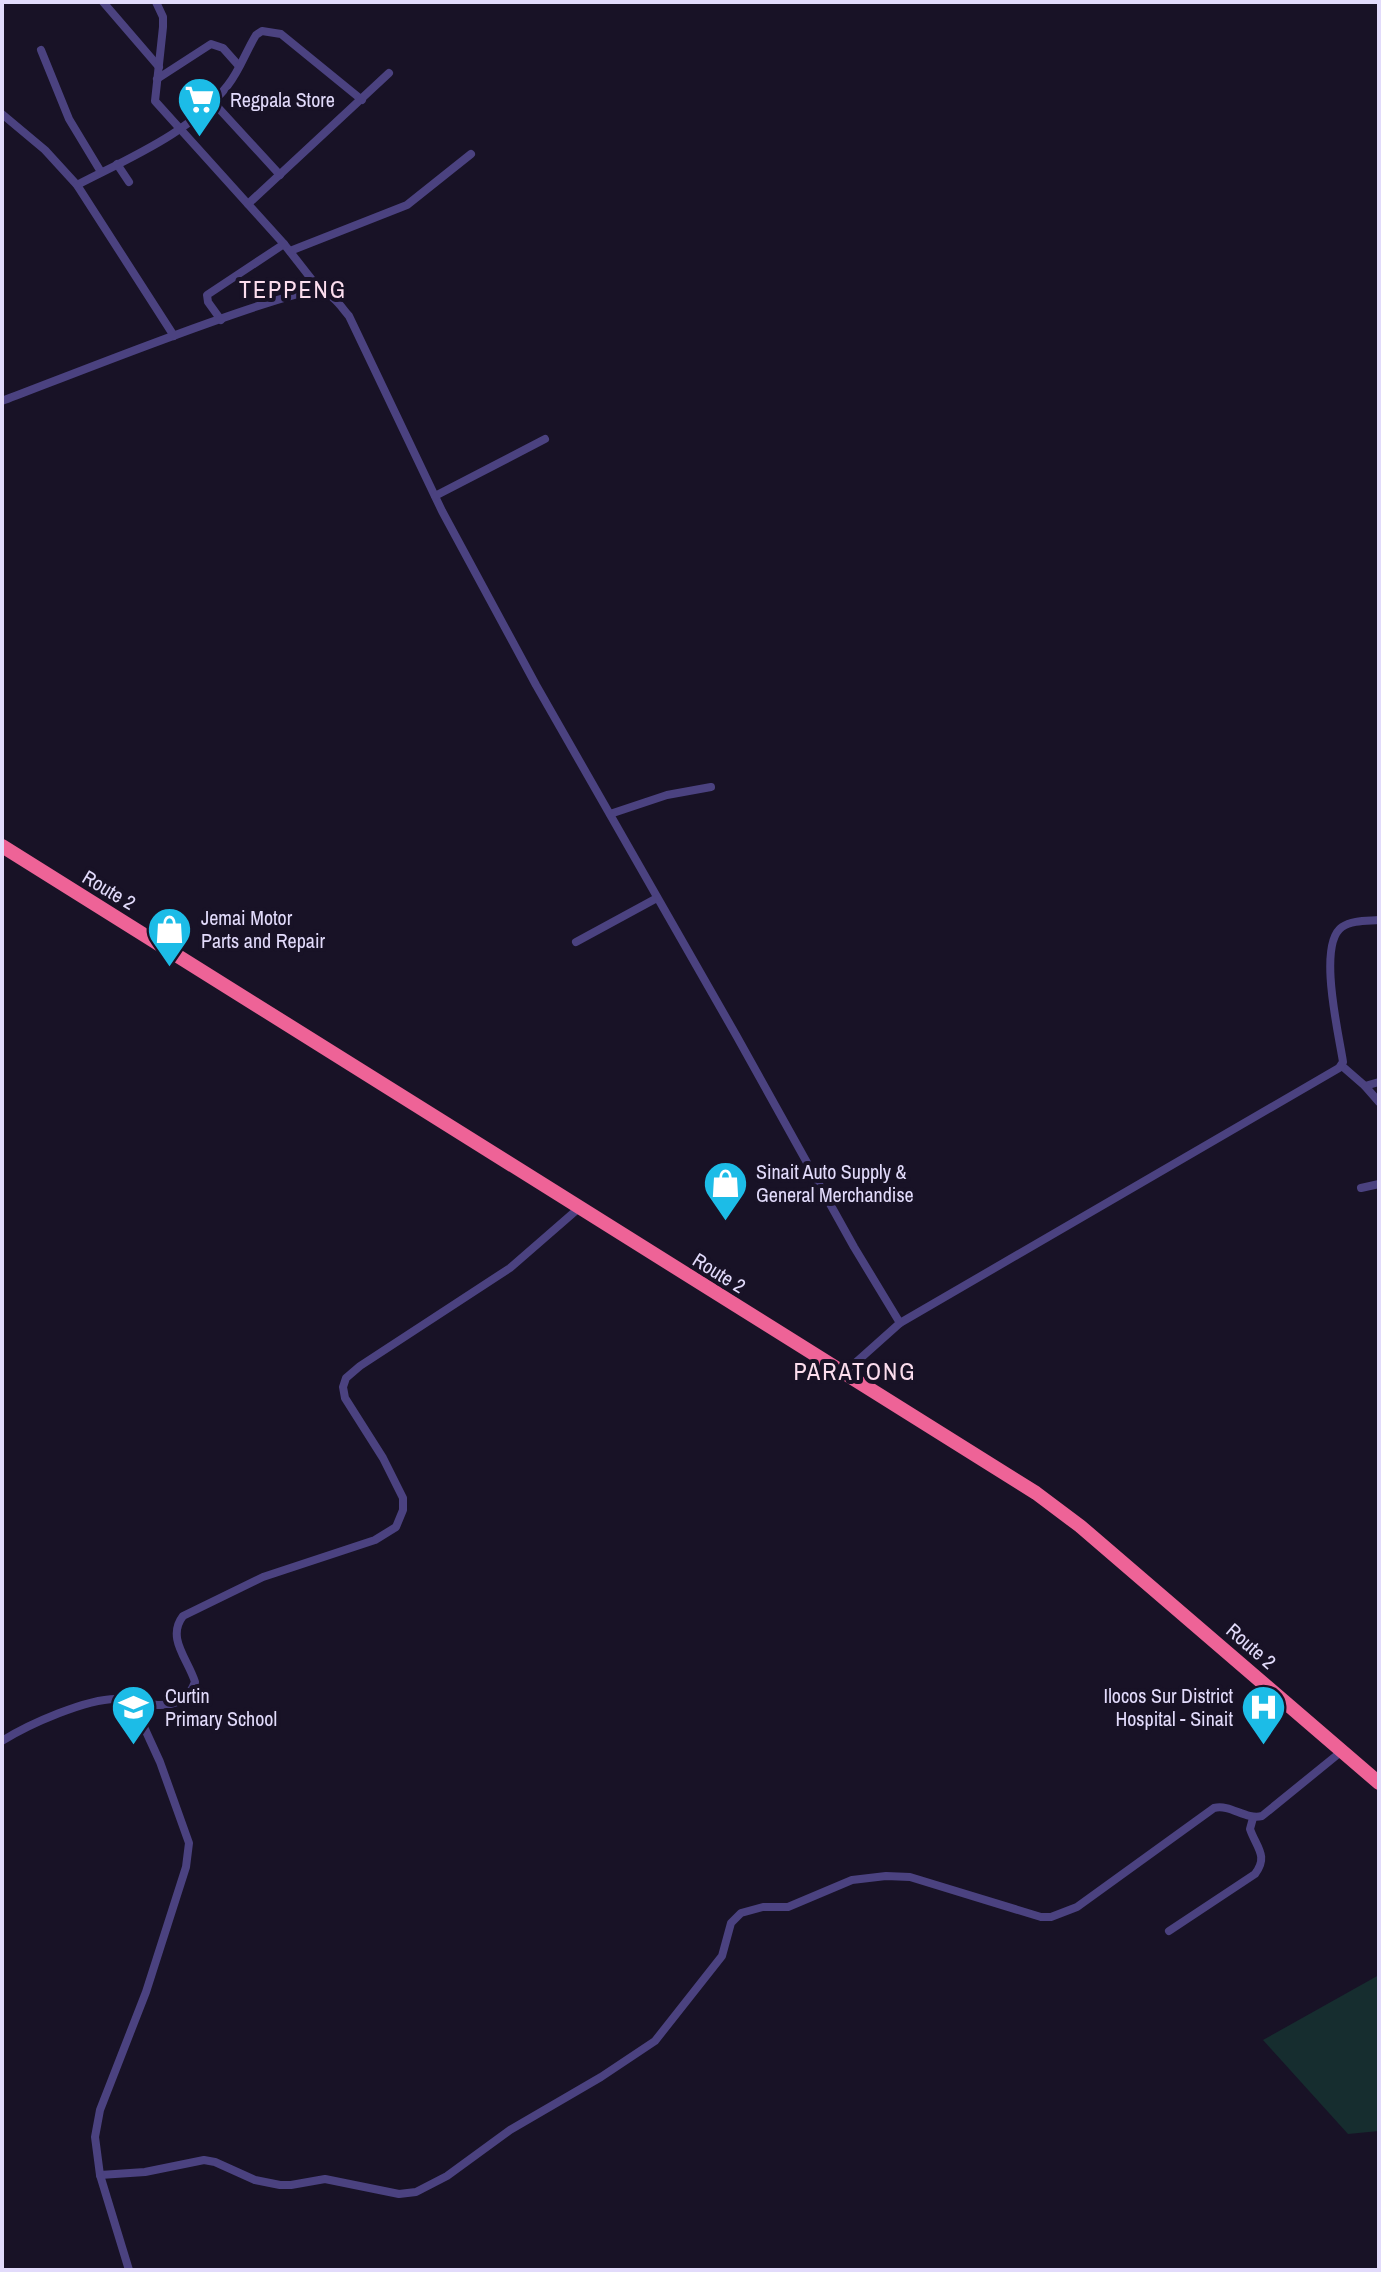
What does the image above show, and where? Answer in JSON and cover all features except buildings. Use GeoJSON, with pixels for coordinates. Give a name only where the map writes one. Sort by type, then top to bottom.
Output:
{"type":"FeatureCollection","features":[{"type":"Feature","properties":{"kind":"highway","name":"Route 2"},"geometry":{"type":"LineString","coordinates":[[2,846],[1036,1493],[1080,1526],[1379,1783]]}},
{"type":"Feature","properties":{"kind":"street"},"geometry":{"type":"LineString","coordinates":[[103,2],[159,67]]}},
{"type":"Feature","properties":{"kind":"street"},"geometry":{"type":"LineString","coordinates":[[156,2],[163,17],[155,101],[287,247],[320,290],[349,316],[363,339],[435,496],[529,671],[900,1323]]}},
{"type":"Feature","properties":{"kind":"street"},"geometry":{"type":"LineString","coordinates":[[77,185],[179,128],[212,101],[227,86],[256,35],[262,31],[281,34],[362,100]]}},
{"type":"Feature","properties":{"kind":"street"},"geometry":{"type":"LineString","coordinates":[[157,79],[211,44],[223,48],[239,66]]}},
{"type":"Feature","properties":{"kind":"street"},"geometry":{"type":"LineString","coordinates":[[41,50],[69,119],[101,172]]}},
{"type":"Feature","properties":{"kind":"street"},"geometry":{"type":"LineString","coordinates":[[248,204],[389,73]]}},
{"type":"Feature","properties":{"kind":"street"},"geometry":{"type":"LineString","coordinates":[[212,101],[280,175]]}},
{"type":"Feature","properties":{"kind":"street"},"geometry":{"type":"LineString","coordinates":[[2,114],[45,150],[77,185],[174,336]]}},
{"type":"Feature","properties":{"kind":"street"},"geometry":{"type":"LineString","coordinates":[[221,320],[208,302],[207,295],[287,247],[407,205],[471,154]]}},
{"type":"Feature","properties":{"kind":"street"},"geometry":{"type":"LineString","coordinates":[[117,164],[129,182]]}},
{"type":"Feature","properties":{"kind":"street"},"geometry":{"type":"LineString","coordinates":[[2,401],[280,299],[320,290]]}},
{"type":"Feature","properties":{"kind":"street"},"geometry":{"type":"LineString","coordinates":[[435,496],[545,439]]}},
{"type":"Feature","properties":{"kind":"street"},"geometry":{"type":"LineString","coordinates":[[610,814],[667,795],[711,787]]}},
{"type":"Feature","properties":{"kind":"street"},"geometry":{"type":"LineString","coordinates":[[576,942],[657,898]]}},
{"type":"Feature","properties":{"kind":"street"},"geometry":{"type":"LineString","coordinates":[[1379,920],[1344,925],[1334,936],[1330,973],[1342,1066],[1379,1102]]}},
{"type":"Feature","properties":{"kind":"street"},"geometry":{"type":"LineString","coordinates":[[844,1373],[900,1323],[1342,1066]]}},
{"type":"Feature","properties":{"kind":"street"},"geometry":{"type":"LineString","coordinates":[[1365,1086],[1379,1082]]}},
{"type":"Feature","properties":{"kind":"street"},"geometry":{"type":"LineString","coordinates":[[1361,1188],[1379,1184]]}},
{"type":"Feature","properties":{"kind":"street"},"geometry":{"type":"LineString","coordinates":[[2,1741],[60,1713],[103,1701],[119,1699],[162,1705],[180,1701],[192,1690],[195,1682],[175,1635],[177,1625],[188,1613],[263,1577],[375,1540],[396,1527],[403,1510],[403,1498],[383,1458],[345,1398],[343,1387],[346,1378],[510,1268],[579,1208]]}},
{"type":"Feature","properties":{"kind":"street"},"geometry":{"type":"LineString","coordinates":[[129,2270],[100,2175],[95,2137],[100,2110],[146,1992],[189,1854],[184,1824],[133,1703]]}},
{"type":"Feature","properties":{"kind":"street"},"geometry":{"type":"LineString","coordinates":[[100,2175],[145,2172],[204,2160],[255,2180],[280,2185],[325,2179],[399,2194],[416,2192],[447,2176],[510,2130],[601,2077],[655,2041],[722,1956],[731,1923],[741,1913],[763,1907],[788,1907],[852,1880],[886,1876],[910,1877],[1041,1917],[1051,1917],[1077,1907],[1214,1808],[1225,1806],[1253,1818],[1262,1816],[1342,1751]]}},
{"type":"Feature","properties":{"kind":"street"},"geometry":{"type":"LineString","coordinates":[[1169,1931],[1255,1874],[1260,1867],[1262,1851],[1250,1829],[1253,1818]]}},
{"type":"Feature","properties":{"kind":"green space"},"geometry":{"type":"Polygon","coordinates":[[[1379,1975],[1379,2131],[1348,2134],[1263,2040],[1379,1975]]]}},
{"type":"Feature","properties":{"kind":"place","name":"Regpala Store"},"geometry":{"type":"Point","coordinates":[199,139]}},
{"type":"Feature","properties":{"kind":"place","name":"Jemai Motor Parts and Repair"},"geometry":{"type":"Point","coordinates":[170,968]}},
{"type":"Feature","properties":{"kind":"place","name":"Sinait Auto Supply & General Merchandise"},"geometry":{"type":"Point","coordinates":[725,1222]}},
{"type":"Feature","properties":{"kind":"place","name":"Curtin Primary School"},"geometry":{"type":"Point","coordinates":[134,1747]}},
{"type":"Feature","properties":{"kind":"place","name":"Ilocos Sur District Hospital - Sinait"},"geometry":{"type":"Point","coordinates":[1264,1747]}},
{"type":"Feature","properties":{"kind":"district","name":"TEPPENG"},"geometry":{"type":"Point","coordinates":[293,290]}},
{"type":"Feature","properties":{"kind":"district","name":"PARATONG"},"geometry":{"type":"Point","coordinates":[855,1372]}}]}
